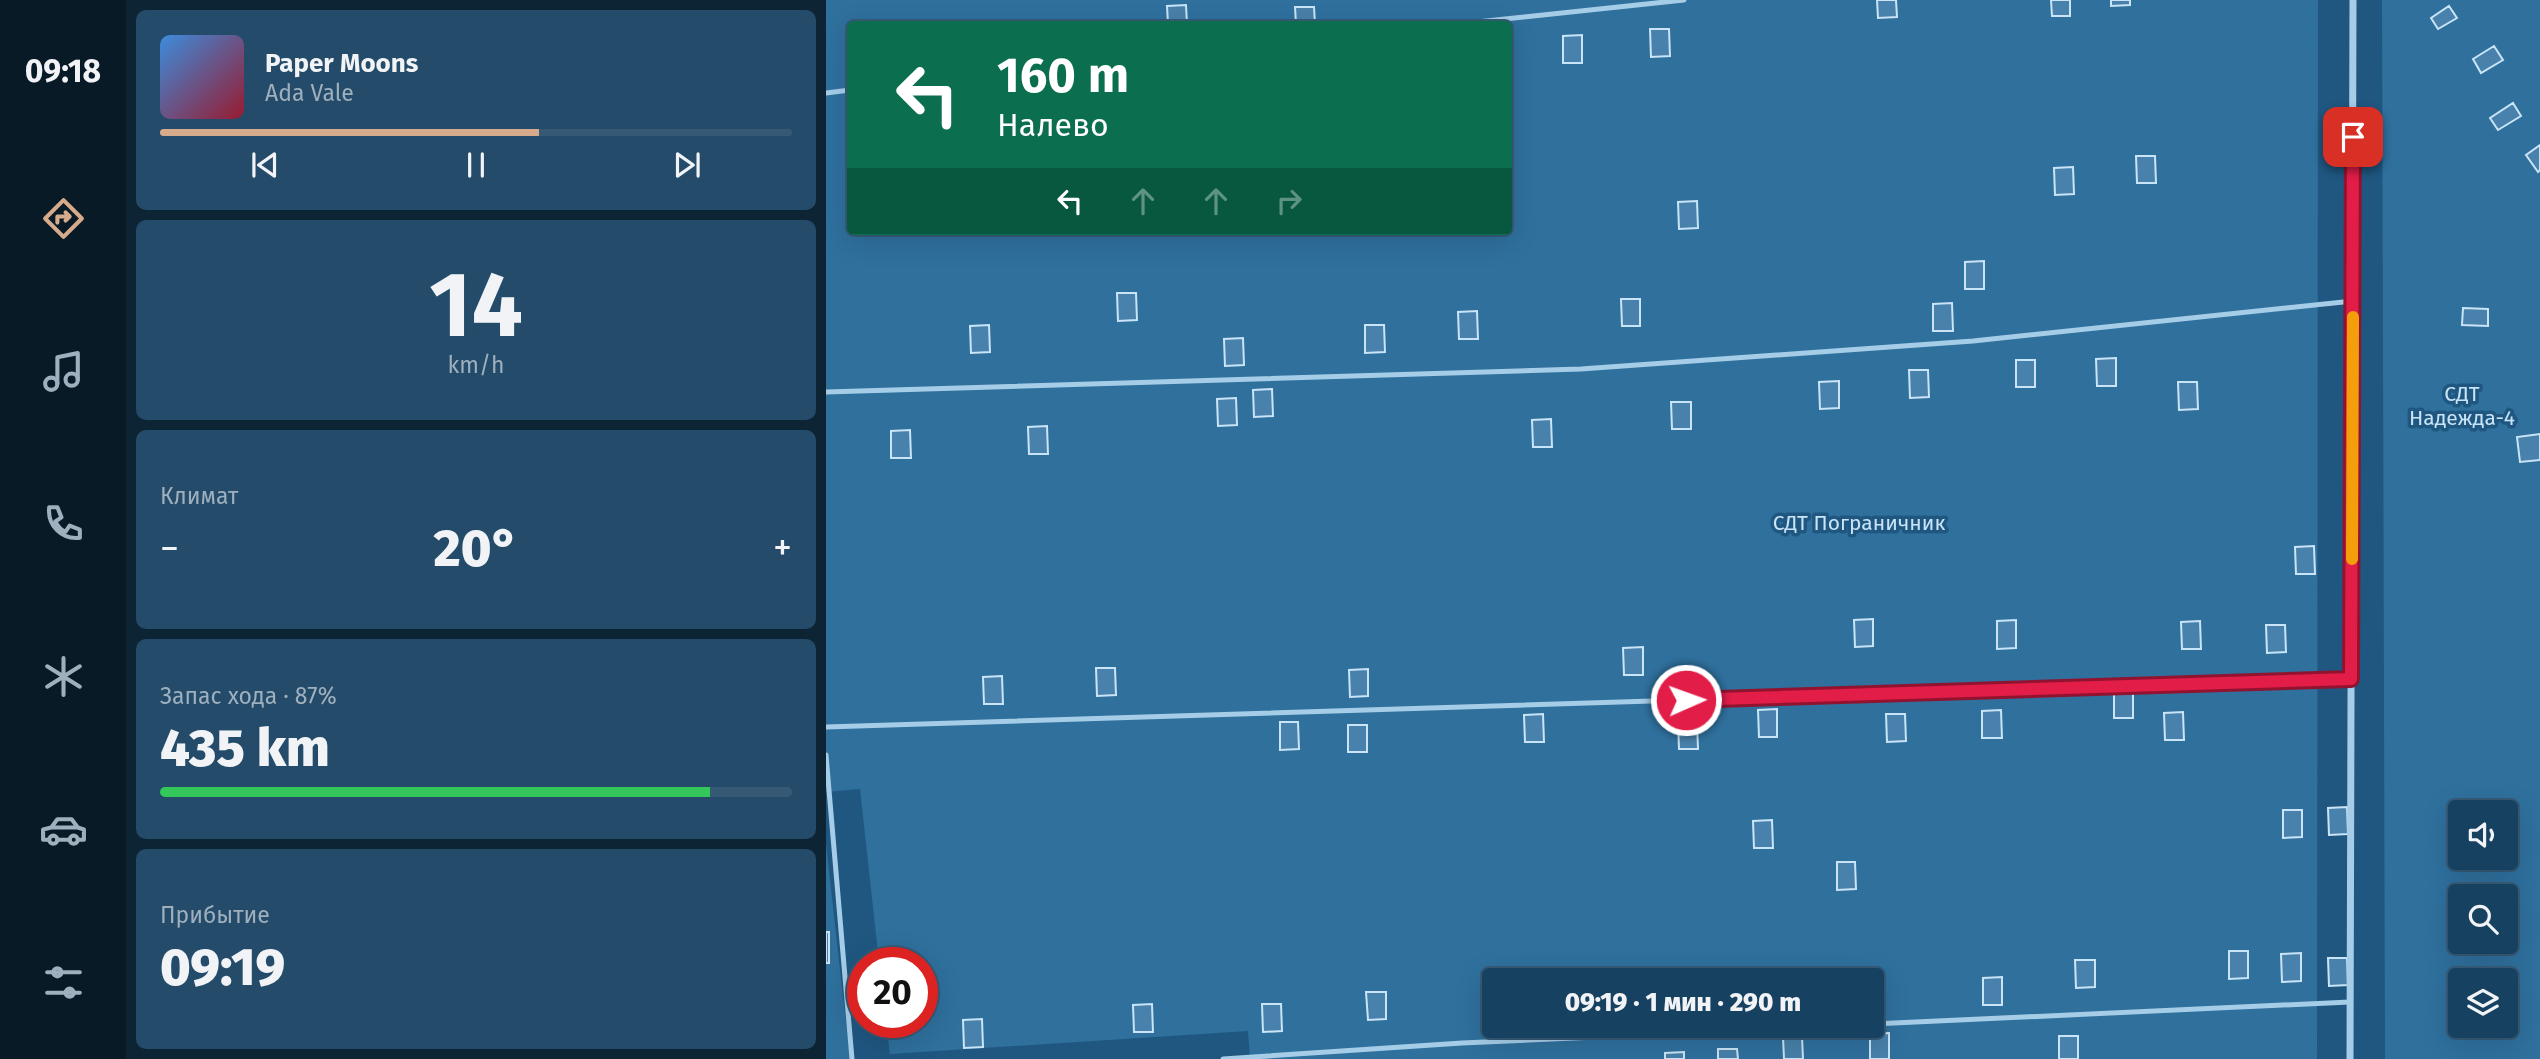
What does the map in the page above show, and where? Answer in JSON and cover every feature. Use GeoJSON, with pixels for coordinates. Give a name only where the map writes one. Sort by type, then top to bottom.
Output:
{"type":"FeatureCollection","features":[{"type":"Feature","properties":{"kind":"street"},"geometry":{"type":"LineString","coordinates":[[2350,1059],[2353,0]]}},
{"type":"Feature","properties":{"kind":"lane"},"geometry":{"type":"LineString","coordinates":[[1486,21],[1684,0]]}},
{"type":"Feature","properties":{"kind":"lane"},"geometry":{"type":"LineString","coordinates":[[826,93],[847,90]]}},
{"type":"Feature","properties":{"kind":"lane"},"geometry":{"type":"LineString","coordinates":[[826,392],[1581,369],[1973,341],[2353,301]]}},
{"type":"Feature","properties":{"kind":"lane"},"geometry":{"type":"LineString","coordinates":[[826,727],[2351,679]]}},
{"type":"Feature","properties":{"kind":"lane"},"geometry":{"type":"LineString","coordinates":[[826,755],[852,1059]]}},
{"type":"Feature","properties":{"kind":"lane"},"geometry":{"type":"LineString","coordinates":[[1884,1023],[2350,1002]]}},
{"type":"Feature","properties":{"kind":"lane"},"geometry":{"type":"LineString","coordinates":[[1223,1059],[1574,1038]]}},
{"type":"Feature","properties":{"kind":"green space","name":"СДТ Пограничник"},"geometry":{"type":"Polygon","coordinates":[[[826,0],[2318,0],[2317,1059],[1250,1059],[1248,1031],[890,1054],[888,1038],[938,1038],[938,947],[877,947],[860,789],[826,792],[826,0]]]}},
{"type":"Feature","properties":{"kind":"green space","name":"СДТ Надежда-4"},"geometry":{"type":"Polygon","coordinates":[[[2382,0],[2540,0],[2540,1059],[2385,1059],[2382,0]]]}},
{"type":"Feature","properties":{"kind":"green space"},"geometry":{"type":"Polygon","coordinates":[[[826,844],[850,1059],[826,1059],[826,844]]]}},
{"type":"Feature","properties":{"kind":"building"},"geometry":{"type":"Polygon","coordinates":[[[1877,0],[1896,0],[1897,17],[1878,18],[1877,0]]]}},
{"type":"Feature","properties":{"kind":"building"},"geometry":{"type":"Polygon","coordinates":[[[2051,0],[2070,0],[2070,16],[2052,16],[2051,0]]]}},
{"type":"Feature","properties":{"kind":"building"},"geometry":{"type":"Polygon","coordinates":[[[2111,0],[2130,0],[2130,5],[2111,6],[2111,0]]]}},
{"type":"Feature","properties":{"kind":"building"},"geometry":{"type":"Polygon","coordinates":[[[1186,5],[1187,21],[1168,21],[1167,6],[1186,5]]]}},
{"type":"Feature","properties":{"kind":"building"},"geometry":{"type":"Polygon","coordinates":[[[2449,6],[2457,18],[2438,29],[2431,18],[2449,6]]]}},
{"type":"Feature","properties":{"kind":"building"},"geometry":{"type":"Polygon","coordinates":[[[1295,7],[1314,7],[1315,21],[1296,21],[1295,7]]]}},
{"type":"Feature","properties":{"kind":"building"},"geometry":{"type":"Polygon","coordinates":[[[1650,29],[1669,29],[1670,56],[1651,57],[1650,29]]]}},
{"type":"Feature","properties":{"kind":"building"},"geometry":{"type":"Polygon","coordinates":[[[1582,35],[1582,63],[1563,63],[1563,36],[1582,35]]]}},
{"type":"Feature","properties":{"kind":"building"},"geometry":{"type":"Polygon","coordinates":[[[2494,46],[2503,60],[2481,73],[2473,59],[2494,46]]]}},
{"type":"Feature","properties":{"kind":"building"},"geometry":{"type":"Polygon","coordinates":[[[2513,103],[2521,116],[2498,130],[2490,118],[2513,103]]]}},
{"type":"Feature","properties":{"kind":"building"},"geometry":{"type":"Polygon","coordinates":[[[2540,145],[2540,170],[2538,172],[2526,155],[2540,145]]]}},
{"type":"Feature","properties":{"kind":"building"},"geometry":{"type":"Polygon","coordinates":[[[2136,156],[2155,156],[2156,183],[2137,183],[2136,156]]]}},
{"type":"Feature","properties":{"kind":"building"},"geometry":{"type":"Polygon","coordinates":[[[2073,167],[2074,194],[2055,195],[2054,168],[2073,167]]]}},
{"type":"Feature","properties":{"kind":"building"},"geometry":{"type":"Polygon","coordinates":[[[1697,201],[1698,228],[1679,229],[1678,202],[1697,201]]]}},
{"type":"Feature","properties":{"kind":"building"},"geometry":{"type":"Polygon","coordinates":[[[1984,261],[1984,289],[1965,289],[1965,262],[1984,261]]]}},
{"type":"Feature","properties":{"kind":"building"},"geometry":{"type":"Polygon","coordinates":[[[1117,293],[1136,293],[1137,320],[1118,321],[1117,293]]]}},
{"type":"Feature","properties":{"kind":"building"},"geometry":{"type":"Polygon","coordinates":[[[1621,299],[1640,299],[1640,326],[1622,326],[1621,299]]]}},
{"type":"Feature","properties":{"kind":"building"},"geometry":{"type":"Polygon","coordinates":[[[1952,303],[1953,331],[1933,331],[1933,304],[1952,303]]]}},
{"type":"Feature","properties":{"kind":"building"},"geometry":{"type":"Polygon","coordinates":[[[2463,308],[2488,309],[2488,326],[2462,325],[2463,308]]]}},
{"type":"Feature","properties":{"kind":"building"},"geometry":{"type":"Polygon","coordinates":[[[1477,311],[1478,339],[1459,339],[1458,312],[1477,311]]]}},
{"type":"Feature","properties":{"kind":"building"},"geometry":{"type":"Polygon","coordinates":[[[989,325],[990,352],[971,353],[970,326],[989,325]]]}},
{"type":"Feature","properties":{"kind":"building"},"geometry":{"type":"Polygon","coordinates":[[[1365,325],[1384,325],[1385,352],[1365,353],[1365,325]]]}},
{"type":"Feature","properties":{"kind":"building"},"geometry":{"type":"Polygon","coordinates":[[[1243,338],[1244,365],[1225,366],[1224,339],[1243,338]]]}},
{"type":"Feature","properties":{"kind":"building"},"geometry":{"type":"Polygon","coordinates":[[[2116,358],[2116,386],[2097,386],[2096,359],[2116,358]]]}},
{"type":"Feature","properties":{"kind":"building"},"geometry":{"type":"Polygon","coordinates":[[[2016,360],[2035,360],[2035,387],[2016,387],[2016,360]]]}},
{"type":"Feature","properties":{"kind":"building"},"geometry":{"type":"Polygon","coordinates":[[[1909,370],[1928,370],[1929,397],[1910,398],[1909,370]]]}},
{"type":"Feature","properties":{"kind":"building"},"geometry":{"type":"Polygon","coordinates":[[[1839,381],[1839,408],[1820,409],[1819,382],[1839,381]]]}},
{"type":"Feature","properties":{"kind":"building"},"geometry":{"type":"Polygon","coordinates":[[[2178,382],[2197,382],[2198,409],[2179,410],[2178,382]]]}},
{"type":"Feature","properties":{"kind":"building"},"geometry":{"type":"Polygon","coordinates":[[[1272,389],[1273,416],[1254,417],[1253,390],[1272,389]]]}},
{"type":"Feature","properties":{"kind":"building"},"geometry":{"type":"Polygon","coordinates":[[[1236,398],[1237,425],[1218,426],[1217,399],[1236,398]]]}},
{"type":"Feature","properties":{"kind":"building"},"geometry":{"type":"Polygon","coordinates":[[[1671,402],[1691,402],[1691,429],[1672,429],[1671,402]]]}},
{"type":"Feature","properties":{"kind":"building"},"geometry":{"type":"Polygon","coordinates":[[[1551,419],[1552,447],[1533,447],[1532,420],[1551,419]]]}},
{"type":"Feature","properties":{"kind":"building"},"geometry":{"type":"Polygon","coordinates":[[[1047,426],[1048,454],[1029,454],[1028,427],[1047,426]]]}},
{"type":"Feature","properties":{"kind":"building"},"geometry":{"type":"Polygon","coordinates":[[[910,430],[911,458],[891,458],[891,431],[910,430]]]}},
{"type":"Feature","properties":{"kind":"building"},"geometry":{"type":"Polygon","coordinates":[[[2540,434],[2540,460],[2520,462],[2517,437],[2540,434]]]}},
{"type":"Feature","properties":{"kind":"building"},"geometry":{"type":"Polygon","coordinates":[[[2314,546],[2315,574],[2296,574],[2295,547],[2314,546]]]}},
{"type":"Feature","properties":{"kind":"building"},"geometry":{"type":"Polygon","coordinates":[[[1873,619],[1873,646],[1855,647],[1854,620],[1873,619]]]}},
{"type":"Feature","properties":{"kind":"building"},"geometry":{"type":"Polygon","coordinates":[[[2016,620],[2016,648],[1997,649],[1997,621],[2016,620]]]}},
{"type":"Feature","properties":{"kind":"building"},"geometry":{"type":"Polygon","coordinates":[[[2200,621],[2201,649],[2182,649],[2181,622],[2200,621]]]}},
{"type":"Feature","properties":{"kind":"building"},"geometry":{"type":"Polygon","coordinates":[[[2266,625],[2285,625],[2286,652],[2267,653],[2266,625]]]}},
{"type":"Feature","properties":{"kind":"building"},"geometry":{"type":"Polygon","coordinates":[[[1643,647],[1643,675],[1624,675],[1623,648],[1643,647]]]}},
{"type":"Feature","properties":{"kind":"building"},"geometry":{"type":"Polygon","coordinates":[[[1096,668],[1115,668],[1116,695],[1097,696],[1096,668]]]}},
{"type":"Feature","properties":{"kind":"building"},"geometry":{"type":"Polygon","coordinates":[[[1368,669],[1368,696],[1350,697],[1349,670],[1368,669]]]}},
{"type":"Feature","properties":{"kind":"building"},"geometry":{"type":"Polygon","coordinates":[[[1002,676],[1003,704],[984,704],[983,677],[1002,676]]]}},
{"type":"Feature","properties":{"kind":"building"},"geometry":{"type":"Polygon","coordinates":[[[2133,690],[2133,718],[2114,718],[2114,691],[2133,690]]]}},
{"type":"Feature","properties":{"kind":"building"},"geometry":{"type":"Polygon","coordinates":[[[1777,709],[1777,737],[1759,737],[1758,710],[1777,709]]]}},
{"type":"Feature","properties":{"kind":"building"},"geometry":{"type":"Polygon","coordinates":[[[2001,710],[2002,738],[1982,738],[1982,711],[2001,710]]]}},
{"type":"Feature","properties":{"kind":"building"},"geometry":{"type":"Polygon","coordinates":[[[2183,712],[2184,740],[2165,740],[2164,713],[2183,712]]]}},
{"type":"Feature","properties":{"kind":"building"},"geometry":{"type":"Polygon","coordinates":[[[1543,714],[1544,742],[1525,742],[1524,715],[1543,714]]]}},
{"type":"Feature","properties":{"kind":"building"},"geometry":{"type":"Polygon","coordinates":[[[1886,714],[1905,714],[1906,741],[1887,742],[1886,714]]]}},
{"type":"Feature","properties":{"kind":"building"},"geometry":{"type":"Polygon","coordinates":[[[1280,722],[1298,722],[1299,749],[1280,750],[1280,722]]]}},
{"type":"Feature","properties":{"kind":"building"},"geometry":{"type":"Polygon","coordinates":[[[1678,722],[1697,722],[1698,749],[1679,749],[1678,722]]]}},
{"type":"Feature","properties":{"kind":"building"},"geometry":{"type":"Polygon","coordinates":[[[1348,725],[1367,725],[1367,752],[1348,752],[1348,725]]]}},
{"type":"Feature","properties":{"kind":"building"},"geometry":{"type":"Polygon","coordinates":[[[2347,807],[2348,834],[2329,835],[2328,808],[2347,807]]]}},
{"type":"Feature","properties":{"kind":"building"},"geometry":{"type":"Polygon","coordinates":[[[2283,810],[2302,810],[2302,837],[2283,838],[2283,810]]]}},
{"type":"Feature","properties":{"kind":"building"},"geometry":{"type":"Polygon","coordinates":[[[1772,820],[1773,848],[1754,848],[1753,821],[1772,820]]]}},
{"type":"Feature","properties":{"kind":"building"},"geometry":{"type":"Polygon","coordinates":[[[1837,862],[1855,862],[1856,889],[1837,890],[1837,862]]]}},
{"type":"Feature","properties":{"kind":"building"},"geometry":{"type":"Polygon","coordinates":[[[826,932],[829,932],[829,963],[826,963],[826,932]]]}},
{"type":"Feature","properties":{"kind":"building"},"geometry":{"type":"Polygon","coordinates":[[[2229,951],[2248,951],[2248,978],[2229,979],[2229,951]]]}},
{"type":"Feature","properties":{"kind":"building"},"geometry":{"type":"Polygon","coordinates":[[[2301,953],[2301,981],[2282,982],[2281,954],[2301,953]]]}},
{"type":"Feature","properties":{"kind":"building"},"geometry":{"type":"Polygon","coordinates":[[[2328,958],[2347,958],[2348,985],[2329,986],[2328,958]]]}},
{"type":"Feature","properties":{"kind":"building"},"geometry":{"type":"Polygon","coordinates":[[[2075,960],[2095,960],[2095,987],[2076,988],[2075,960]]]}},
{"type":"Feature","properties":{"kind":"building"},"geometry":{"type":"Polygon","coordinates":[[[2002,977],[2002,1005],[1983,1005],[1983,978],[2002,977]]]}},
{"type":"Feature","properties":{"kind":"building"},"geometry":{"type":"Polygon","coordinates":[[[1366,992],[1386,992],[1386,1019],[1368,1020],[1366,992]]]}},
{"type":"Feature","properties":{"kind":"building"},"geometry":{"type":"Polygon","coordinates":[[[1152,1004],[1153,1032],[1134,1032],[1133,1005],[1152,1004]]]}},
{"type":"Feature","properties":{"kind":"building"},"geometry":{"type":"Polygon","coordinates":[[[1262,1004],[1281,1004],[1282,1031],[1263,1032],[1262,1004]]]}},
{"type":"Feature","properties":{"kind":"building"},"geometry":{"type":"Polygon","coordinates":[[[982,1019],[983,1047],[964,1048],[963,1020],[982,1019]]]}},
{"type":"Feature","properties":{"kind":"building"},"geometry":{"type":"Polygon","coordinates":[[[1884,1033],[1889,1033],[1889,1059],[1870,1059],[1870,1038],[1884,1038],[1884,1033]]]}},
{"type":"Feature","properties":{"kind":"building"},"geometry":{"type":"Polygon","coordinates":[[[2059,1036],[2078,1036],[2078,1059],[2059,1059],[2059,1036]]]}},
{"type":"Feature","properties":{"kind":"building"},"geometry":{"type":"Polygon","coordinates":[[[1783,1038],[1802,1038],[1803,1059],[1784,1059],[1783,1038]]]}},
{"type":"Feature","properties":{"kind":"building"},"geometry":{"type":"Polygon","coordinates":[[[1718,1049],[1737,1049],[1738,1059],[1718,1059],[1718,1049]]]}},
{"type":"Feature","properties":{"kind":"building"},"geometry":{"type":"Polygon","coordinates":[[[1684,1052],[1684,1059],[1665,1059],[1665,1053],[1684,1052]]]}},
{"type":"Feature","properties":{"kind":"slow traffic"},"geometry":{"type":"LineString","coordinates":[[2352,559],[2353,317]]}},
{"type":"Feature","properties":{"kind":"route"},"geometry":{"type":"LineString","coordinates":[[1686,700],[2351,679],[2353,137]]}}]}
